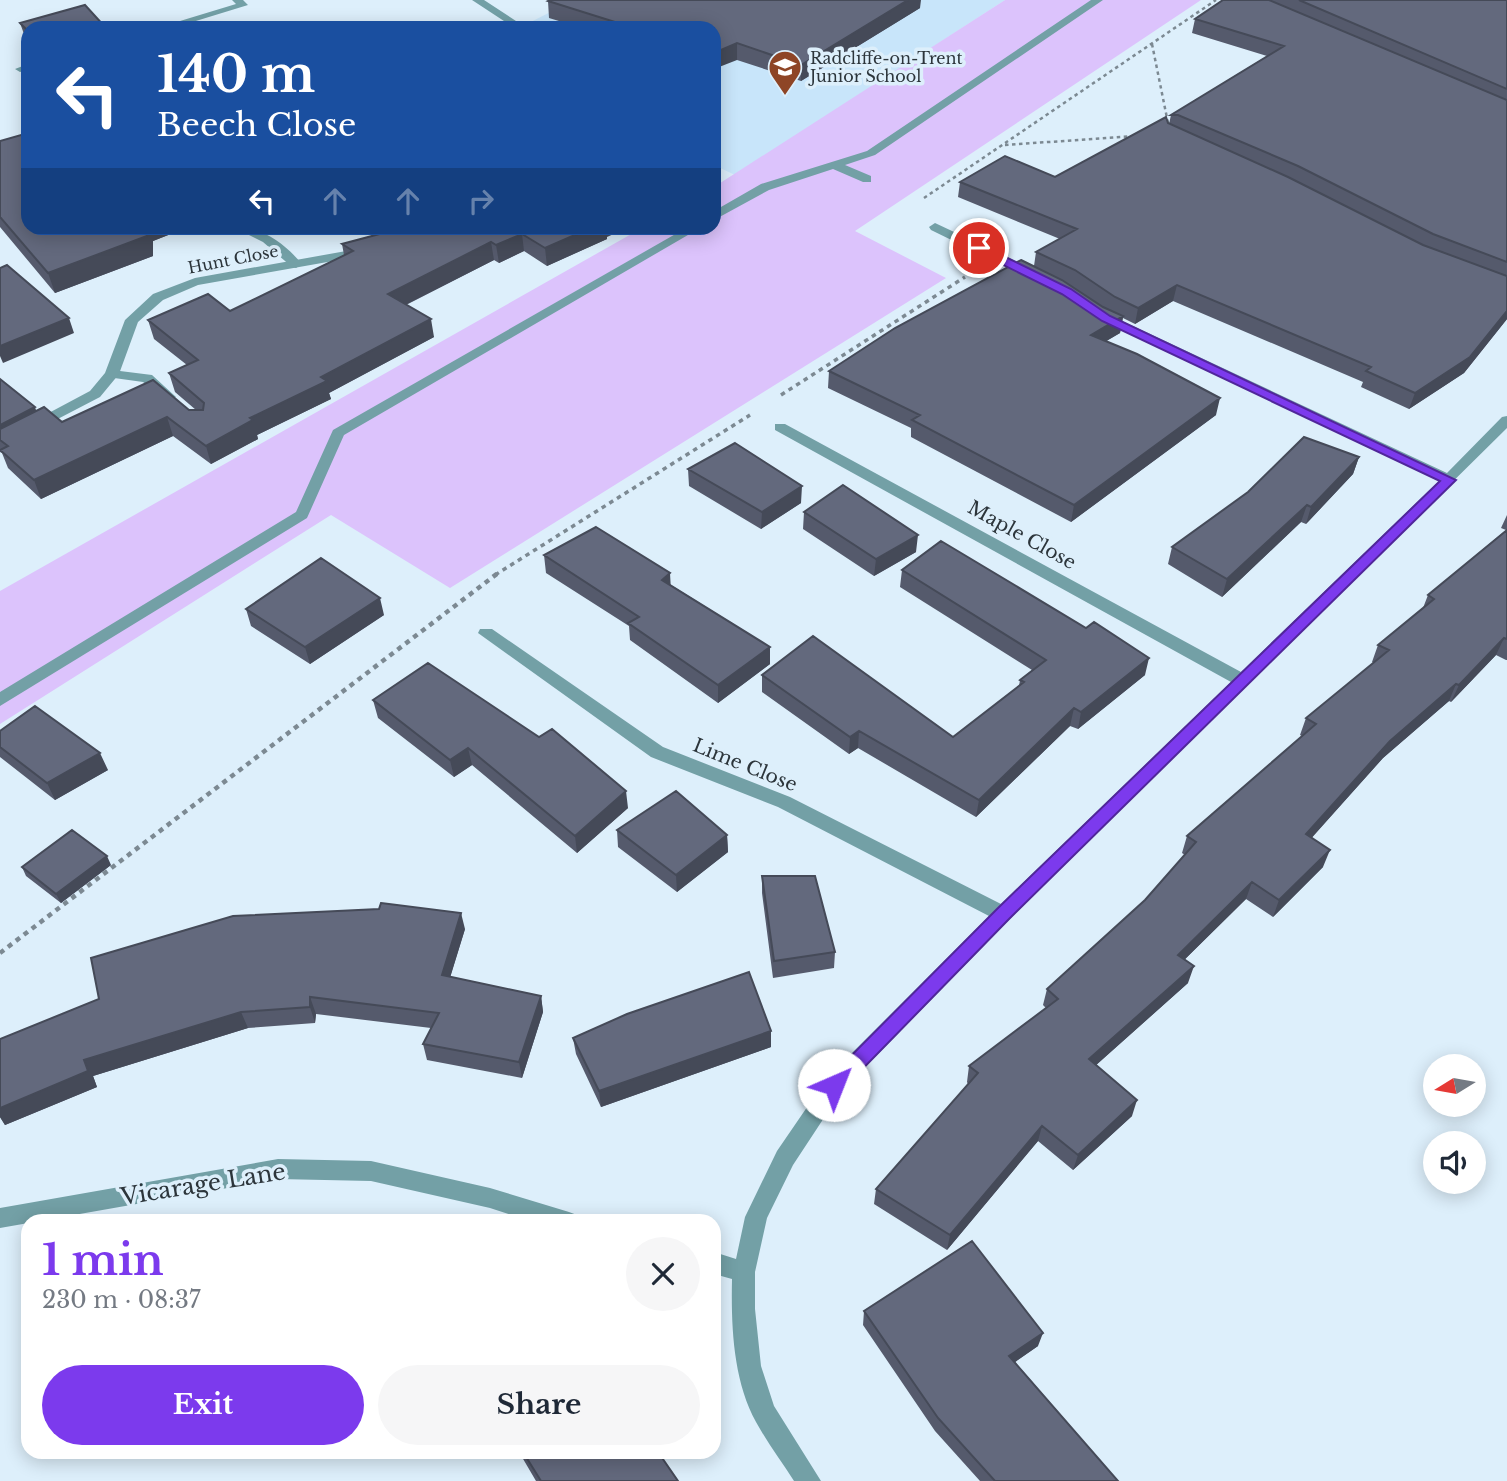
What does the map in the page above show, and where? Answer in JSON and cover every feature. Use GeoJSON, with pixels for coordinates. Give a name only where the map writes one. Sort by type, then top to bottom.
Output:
{"type":"FeatureCollection","features":[{"type":"Feature","properties":{"kind":"street"},"geometry":{"type":"LineString","coordinates":[[187,21],[243,5],[237,0]]}},
{"type":"Feature","properties":{"kind":"street"},"geometry":{"type":"LineString","coordinates":[[477,0],[498,8],[511,21]]}},
{"type":"Feature","properties":{"kind":"street"},"geometry":{"type":"LineString","coordinates":[[721,212],[765,187],[871,153],[1098,0]]}},
{"type":"Feature","properties":{"kind":"street"},"geometry":{"type":"LineString","coordinates":[[834,165],[867,179]]}},
{"type":"Feature","properties":{"kind":"street"},"geometry":{"type":"LineString","coordinates":[[935,227],[1043,279]]}},
{"type":"Feature","properties":{"kind":"street"},"geometry":{"type":"LineString","coordinates":[[258,235],[267,239],[296,264]]}},
{"type":"Feature","properties":{"kind":"street"},"geometry":{"type":"LineString","coordinates":[[0,700],[302,515],[338,433],[682,235]]}},
{"type":"Feature","properties":{"kind":"street","name":"Hunt Close"},"geometry":{"type":"LineString","coordinates":[[0,445],[95,394],[112,374],[132,320],[158,298],[195,282],[383,248]]}},
{"type":"Feature","properties":{"kind":"street"},"geometry":{"type":"LineString","coordinates":[[1086,305],[1106,318],[1449,480]]}},
{"type":"Feature","properties":{"kind":"street"},"geometry":{"type":"LineString","coordinates":[[112,374],[147,378],[183,409]]}},
{"type":"Feature","properties":{"kind":"street"},"geometry":{"type":"LineString","coordinates":[[808,1481],[764,1412],[749,1366],[743,1309],[744,1272],[757,1217],[785,1158],[834,1085],[1003,914],[1507,421]]}},
{"type":"Feature","properties":{"kind":"street","name":"Maple Close"},"geometry":{"type":"LineString","coordinates":[[780,427],[1243,681]]}},
{"type":"Feature","properties":{"kind":"street","name":"Lime Close"},"geometry":{"type":"LineString","coordinates":[[485,633],[657,752],[784,802],[1003,914]]}},
{"type":"Feature","properties":{"kind":"street","name":"Vicarage Lane"},"geometry":{"type":"LineString","coordinates":[[23,1214],[278,1169],[371,1171],[490,1198],[543,1214]]}},
{"type":"Feature","properties":{"kind":"street","name":"Vicarage Lane"},"geometry":{"type":"LineString","coordinates":[[0,1218],[21,1214]]}},
{"type":"Feature","properties":{"kind":"street"},"geometry":{"type":"LineString","coordinates":[[721,1266],[744,1272]]}},
{"type":"Feature","properties":{"kind":"path"},"geometry":{"type":"LineString","coordinates":[[916,203],[1216,0]]}},
{"type":"Feature","properties":{"kind":"path"},"geometry":{"type":"LineString","coordinates":[[1152,44],[1170,134]]}},
{"type":"Feature","properties":{"kind":"path"},"geometry":{"type":"LineString","coordinates":[[1004,145],[1142,136]]}},
{"type":"Feature","properties":{"kind":"path"},"geometry":{"type":"LineString","coordinates":[[778,397],[967,275],[957,268]]}},
{"type":"Feature","properties":{"kind":"path"},"geometry":{"type":"LineString","coordinates":[[0,953],[169,826],[486,580],[755,412]]}},
{"type":"Feature","properties":{"kind":"shaded area","name":"Radcliffe-on-Trent Junior School"},"geometry":{"type":"Polygon","coordinates":[[[574,0],[1005,0],[735,175],[721,168],[721,21],[533,21],[574,0]]]}},
{"type":"Feature","properties":{"kind":"shaded area"},"geometry":{"type":"Polygon","coordinates":[[[1005,0],[1201,0],[855,231],[946,278],[450,588],[331,515],[0,724],[0,591],[630,235],[721,235],[721,183],[1005,0]]]}},
{"type":"Feature","properties":{"kind":"building"},"geometry":{"type":"Polygon","coordinates":[[[908,0],[801,65],[737,43],[721,50],[721,21],[612,21],[548,1],[908,0]]]}},
{"type":"Feature","properties":{"kind":"building"},"geometry":{"type":"Polygon","coordinates":[[[1223,0],[1269,0],[1507,100],[1507,262],[1433,234],[1298,166],[1178,115],[1171,115],[1284,46],[1195,19],[1223,0]]]}},
{"type":"Feature","properties":{"kind":"building"},"geometry":{"type":"Polygon","coordinates":[[[1299,0],[1507,0],[1507,89],[1299,0]]]}},
{"type":"Feature","properties":{"kind":"building"},"geometry":{"type":"Polygon","coordinates":[[[85,5],[100,21],[27,21],[85,5]]]}},
{"type":"Feature","properties":{"kind":"building"},"geometry":{"type":"Polygon","coordinates":[[[1166,117],[1168,123],[1288,177],[1423,245],[1507,276],[1507,311],[1470,357],[1415,393],[1366,371],[1371,367],[1177,285],[1138,308],[1115,297],[1075,270],[1036,252],[1077,229],[960,182],[1005,156],[1055,177],[1166,117]]]}},
{"type":"Feature","properties":{"kind":"building"},"geometry":{"type":"Polygon","coordinates":[[[21,135],[21,235],[147,236],[48,273],[0,217],[0,141],[21,135]]]}},
{"type":"Feature","properties":{"kind":"building"},"geometry":{"type":"Polygon","coordinates":[[[376,235],[520,235],[496,245],[491,242],[388,294],[431,319],[321,377],[327,381],[250,418],[253,420],[206,446],[167,417],[34,480],[0,450],[8,446],[0,440],[0,429],[44,407],[62,422],[153,380],[189,410],[203,410],[204,403],[169,373],[198,360],[148,320],[208,294],[230,311],[353,251],[342,244],[376,235]]]}},
{"type":"Feature","properties":{"kind":"building"},"geometry":{"type":"Polygon","coordinates":[[[524,235],[575,235],[545,248],[524,235]]]}},
{"type":"Feature","properties":{"kind":"building"},"geometry":{"type":"Polygon","coordinates":[[[1021,260],[1062,280],[1103,307],[1123,316],[1091,335],[1137,354],[1220,398],[1074,505],[912,420],[920,415],[829,371],[895,328],[1021,260]]]}},
{"type":"Feature","properties":{"kind":"building"},"geometry":{"type":"Polygon","coordinates":[[[7,265],[69,318],[0,346],[0,268],[7,265]]]}},
{"type":"Feature","properties":{"kind":"building"},"geometry":{"type":"Polygon","coordinates":[[[0,379],[35,407],[0,425],[0,379]]]}},
{"type":"Feature","properties":{"kind":"building"},"geometry":{"type":"Polygon","coordinates":[[[1304,437],[1359,457],[1311,507],[1307,505],[1227,579],[1172,547],[1248,492],[1304,437]]]}},
{"type":"Feature","properties":{"kind":"building"},"geometry":{"type":"Polygon","coordinates":[[[735,443],[802,486],[762,512],[688,469],[735,443]]]}},
{"type":"Feature","properties":{"kind":"building"},"geometry":{"type":"Polygon","coordinates":[[[843,485],[918,535],[876,559],[804,512],[843,485]]]}},
{"type":"Feature","properties":{"kind":"building"},"geometry":{"type":"Polygon","coordinates":[[[596,527],[670,573],[662,580],[770,647],[718,685],[628,623],[639,617],[544,555],[596,527]]]}},
{"type":"Feature","properties":{"kind":"building"},"geometry":{"type":"Polygon","coordinates":[[[1507,530],[1507,639],[1504,638],[1459,685],[1456,684],[1390,741],[1306,834],[1330,850],[1279,900],[1252,882],[1178,955],[1194,966],[1089,1059],[1137,1100],[1078,1155],[1042,1126],[950,1235],[876,1189],[978,1073],[969,1066],[1058,999],[1047,989],[1145,900],[1196,842],[1187,836],[1316,724],[1306,718],[1389,650],[1378,645],[1434,599],[1428,595],[1507,530]]]}},
{"type":"Feature","properties":{"kind":"building"},"geometry":{"type":"Polygon","coordinates":[[[941,541],[1086,628],[1094,622],[1149,658],[1081,712],[1074,708],[979,800],[859,731],[850,737],[762,675],[813,636],[953,737],[1024,682],[1020,680],[1046,660],[902,570],[941,541]]]}},
{"type":"Feature","properties":{"kind":"building"},"geometry":{"type":"Polygon","coordinates":[[[321,558],[380,598],[305,647],[246,609],[321,558]]]}},
{"type":"Feature","properties":{"kind":"building"},"geometry":{"type":"Polygon","coordinates":[[[428,663],[539,737],[552,729],[626,791],[575,836],[468,748],[450,760],[373,700],[428,663]]]}},
{"type":"Feature","properties":{"kind":"building"},"geometry":{"type":"Polygon","coordinates":[[[35,706],[100,753],[47,783],[0,747],[0,731],[35,706]]]}},
{"type":"Feature","properties":{"kind":"building"},"geometry":{"type":"Polygon","coordinates":[[[676,791],[727,835],[676,875],[617,830],[676,791]]]}},
{"type":"Feature","properties":{"kind":"building"},"geometry":{"type":"Polygon","coordinates":[[[72,830],[107,856],[56,894],[22,867],[72,830]]]}},
{"type":"Feature","properties":{"kind":"building"},"geometry":{"type":"Polygon","coordinates":[[[762,876],[815,876],[835,952],[774,961],[762,876]]]}},
{"type":"Feature","properties":{"kind":"building"},"geometry":{"type":"Polygon","coordinates":[[[381,903],[461,913],[442,975],[541,996],[519,1062],[423,1044],[439,1013],[310,997],[310,1007],[241,1012],[84,1060],[88,1071],[0,1108],[0,1039],[99,999],[91,958],[233,916],[379,909],[381,903]]]}},
{"type":"Feature","properties":{"kind":"building"},"geometry":{"type":"Polygon","coordinates":[[[749,972],[771,1031],[599,1091],[573,1038],[627,1014],[749,972]]]}},
{"type":"Feature","properties":{"kind":"building"},"geometry":{"type":"Polygon","coordinates":[[[972,1241],[1043,1333],[1009,1356],[1118,1481],[995,1481],[938,1418],[864,1311],[972,1241]]]}},
{"type":"Feature","properties":{"kind":"building"},"geometry":{"type":"Polygon","coordinates":[[[527,1459],[663,1459],[678,1481],[541,1481],[527,1459]]]}},
{"type":"Feature","properties":{"kind":"place","name":"Radcliffe-on-Trent Junior School"},"geometry":{"type":"Point","coordinates":[785,97]}},
{"type":"Feature","properties":{"kind":"route"},"geometry":{"type":"LineString","coordinates":[[834,1085],[1003,914],[1449,480],[1106,318],[1066,291],[979,248]]}}]}
